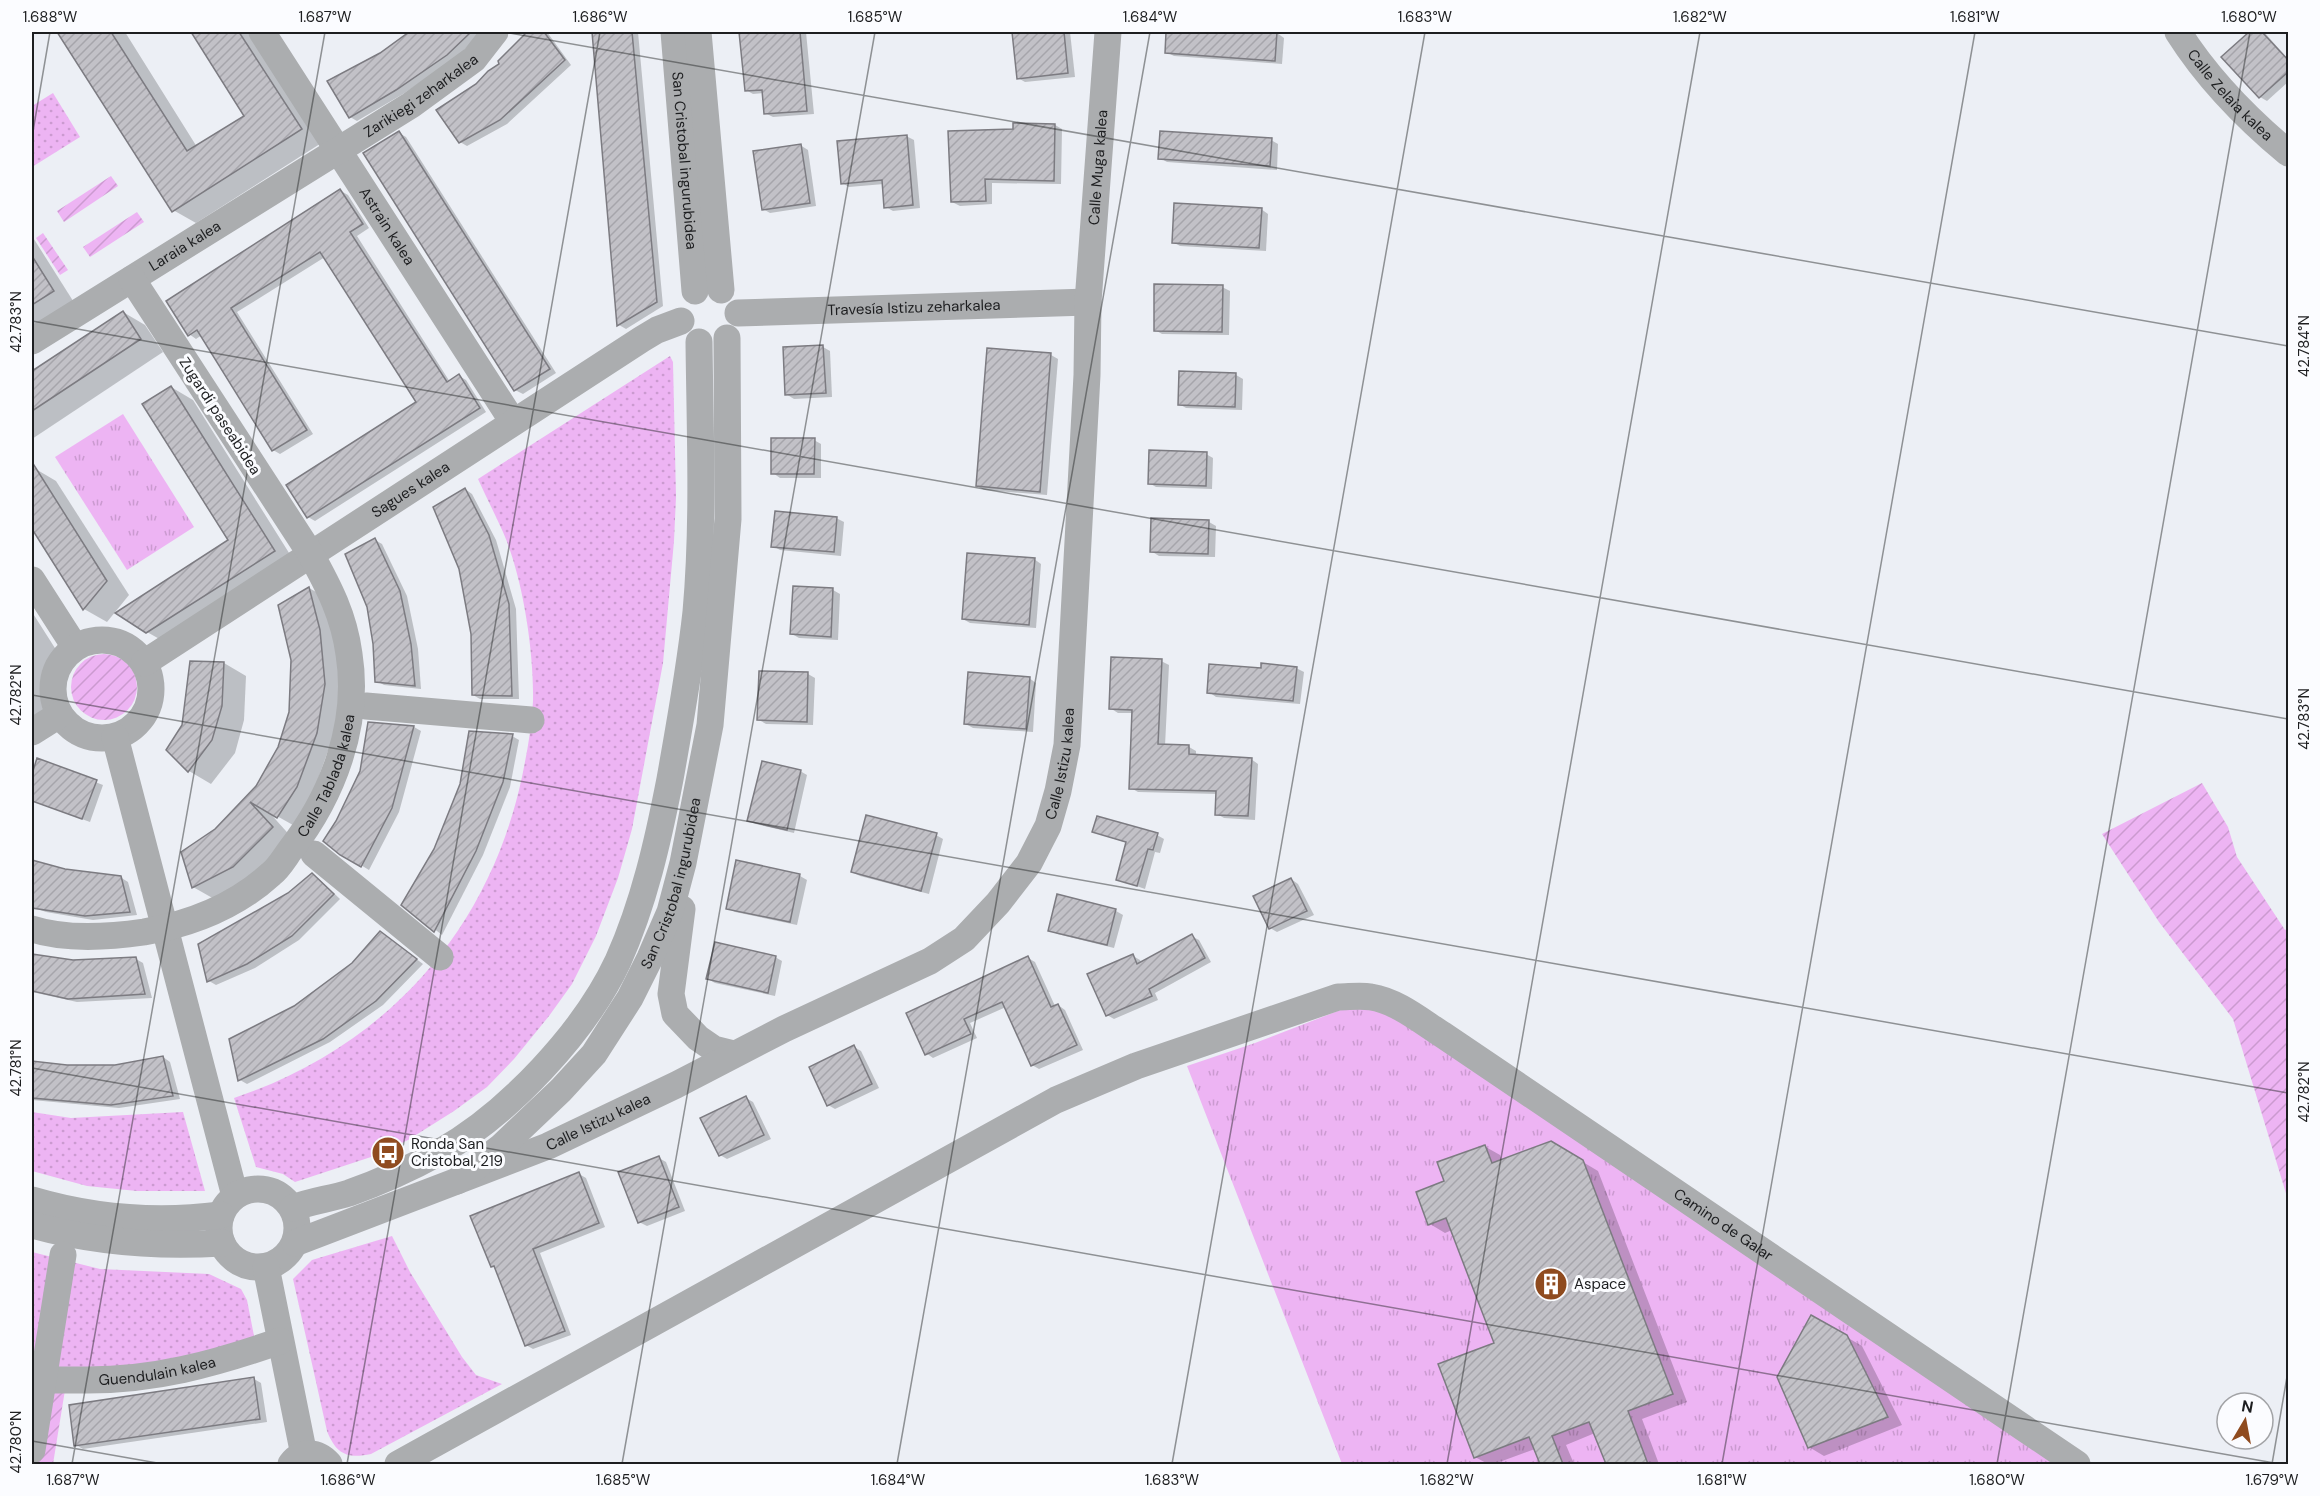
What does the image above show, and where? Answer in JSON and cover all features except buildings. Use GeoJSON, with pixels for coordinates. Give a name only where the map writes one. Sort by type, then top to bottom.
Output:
{"type":"FeatureCollection","features":[{"type":"Feature","properties":{"kind":"street","name":"Astrain kalea"},"geometry":{"type":"LineString","coordinates":[[262,32],[513,422]]}},
{"type":"Feature","properties":{"kind":"street","name":"Zarikiegi zeharkalea"},"geometry":{"type":"LineString","coordinates":[[338,150],[458,73],[474,59],[495,32]]}},
{"type":"Feature","properties":{"kind":"street","name":"San Cristobal ingurubidea"},"geometry":{"type":"LineString","coordinates":[[674,32],[708,290]]}},
{"type":"Feature","properties":{"kind":"street","name":"San Cristobal ingurubidea"},"geometry":{"type":"LineString","coordinates":[[698,32],[708,290]]}},
{"type":"Feature","properties":{"kind":"street","name":"Calle Muga kalea"},"geometry":{"type":"LineString","coordinates":[[1088,302],[1108,32]]}},
{"type":"Feature","properties":{"kind":"street","name":"Calle Zelaia kalea"},"geometry":{"type":"LineString","coordinates":[[2178,32],[2216,82],[2256,126],[2288,153]]}},
{"type":"Feature","properties":{"kind":"street","name":"Laraia kalea"},"geometry":{"type":"LineString","coordinates":[[32,341],[338,150]]}},
{"type":"Feature","properties":{"kind":"street","name":"Zugardi paseabidea"},"geometry":{"type":"LineString","coordinates":[[132,279],[310,554]]}},
{"type":"Feature","properties":{"kind":"street"},"geometry":{"type":"LineString","coordinates":[[708,290],[729,296],[738,314],[736,327],[727,338],[714,344],[699,342],[691,338],[684,330],[681,321],[681,309],[686,299],[708,290]]}},
{"type":"Feature","properties":{"kind":"street","name":"Travesía Istizu zeharkalea"},"geometry":{"type":"LineString","coordinates":[[738,314],[1088,302]]}},
{"type":"Feature","properties":{"kind":"street","name":"Calle Istizu kalea"},"geometry":{"type":"LineString","coordinates":[[457,1181],[548,1146],[676,1085],[879,983],[930,961],[964,939],[998,903],[1029,863],[1048,826],[1067,745],[1087,375],[1088,302]]}},
{"type":"Feature","properties":{"kind":"street","name":"Sagues kalea"},"geometry":{"type":"LineString","coordinates":[[144,663],[657,330],[681,321]]}},
{"type":"Feature","properties":{"kind":"street","name":"San Cristobal ingurubidea"},"geometry":{"type":"LineString","coordinates":[[295,1243],[457,1181],[501,1147],[561,1090],[594,1054],[630,999],[651,958],[670,912],[683,863],[710,725],[721,622],[728,519],[727,338]]}},
{"type":"Feature","properties":{"kind":"street","name":"San Cristobal ingurubidea"},"geometry":{"type":"LineString","coordinates":[[292,1208],[384,1180],[441,1152],[484,1123],[554,1056],[587,1013],[617,963],[635,919],[656,847],[681,722],[696,612],[701,525],[699,342]]}},
{"type":"Feature","properties":{"kind":"street","name":"Calle Tablada kalea"},"geometry":{"type":"LineString","coordinates":[[32,929],[69,935],[105,936],[164,928],[197,919],[238,898],[272,874],[314,816],[331,785],[344,747],[352,697],[350,655],[333,595],[310,554]]}},
{"type":"Feature","properties":{"kind":"street"},"geometry":{"type":"LineString","coordinates":[[32,580],[75,647]]}},
{"type":"Feature","properties":{"kind":"street"},"geometry":{"type":"LineString","coordinates":[[110,640],[128,647],[144,663],[150,679],[151,695],[141,720],[130,729],[116,737],[82,735],[59,715],[52,696],[54,675],[61,661],[75,647],[90,641],[110,640]]}},
{"type":"Feature","properties":{"kind":"street","name":"Calle Tablada kalea"},"geometry":{"type":"LineString","coordinates":[[366,706],[531,720]]}},
{"type":"Feature","properties":{"kind":"street"},"geometry":{"type":"LineString","coordinates":[[32,732],[59,715]]}},
{"type":"Feature","properties":{"kind":"street"},"geometry":{"type":"LineString","coordinates":[[32,1200],[125,1218],[185,1220],[228,1205],[247,1190],[260,1188],[273,1191],[284,1198],[297,1219],[298,1231],[295,1243],[288,1254],[278,1262],[266,1266],[252,1267],[240,1263],[229,1254],[222,1243],[219,1225],[228,1205],[164,928],[116,737]]}},
{"type":"Feature","properties":{"kind":"street","name":"Calle Tablada kalea"},"geometry":{"type":"LineString","coordinates":[[314,854],[440,957]]}},
{"type":"Feature","properties":{"kind":"street"},"geometry":{"type":"LineString","coordinates":[[683,863],[681,913],[671,994],[675,1014],[698,1038],[714,1049],[734,1054]]}},
{"type":"Feature","properties":{"kind":"street","name":"Camino de Galar"},"geometry":{"type":"LineString","coordinates":[[398,1464],[1056,1100],[1136,1066],[1338,997],[1363,996],[1374,997],[1395,1005],[1443,1035],[2078,1464]]}},
{"type":"Feature","properties":{"kind":"street"},"geometry":{"type":"LineString","coordinates":[[32,1225],[66,1234],[109,1241],[155,1244],[222,1243]]}},
{"type":"Feature","properties":{"kind":"street"},"geometry":{"type":"LineString","coordinates":[[32,1450],[37,1379],[63,1255]]}},
{"type":"Feature","properties":{"kind":"street"},"geometry":{"type":"LineString","coordinates":[[266,1266],[298,1460],[318,1455],[329,1464]]}},
{"type":"Feature","properties":{"kind":"street","name":"Guendulain kalea"},"geometry":{"type":"LineString","coordinates":[[37,1379],[105,1381],[154,1377],[220,1361],[280,1341]]}},
{"type":"Feature","properties":{"kind":"green space"},"geometry":{"type":"Polygon","coordinates":[[[53,93],[80,137],[32,167],[32,106],[53,93]]]}},
{"type":"Feature","properties":{"kind":"green space"},"geometry":{"type":"Polygon","coordinates":[[[111,176],[118,186],[64,222],[57,211],[111,176]]]}},
{"type":"Feature","properties":{"kind":"green space"},"geometry":{"type":"Polygon","coordinates":[[[137,212],[144,222],[90,257],[83,247],[137,212]]]}},
{"type":"Feature","properties":{"kind":"green space"},"geometry":{"type":"Polygon","coordinates":[[[43,233],[68,270],[60,275],[36,238],[43,233]]]}},
{"type":"Feature","properties":{"kind":"green space"},"geometry":{"type":"Polygon","coordinates":[[[670,356],[673,362],[676,497],[663,663],[632,829],[618,878],[596,936],[572,984],[514,1059],[487,1087],[408,1140],[374,1156],[295,1182],[283,1174],[256,1167],[234,1098],[288,1076],[338,1049],[382,1015],[422,977],[456,933],[484,886],[506,833],[522,777],[530,730],[533,701],[532,660],[522,593],[510,550],[478,479],[670,356]]]}},
{"type":"Feature","properties":{"kind":"green space"},"geometry":{"type":"Polygon","coordinates":[[[123,414],[194,527],[127,570],[55,457],[123,414]]]}},
{"type":"Feature","properties":{"kind":"green space"},"geometry":{"type":"Polygon","coordinates":[[[104,654],[117,657],[127,664],[134,674],[137,687],[134,700],[127,710],[117,717],[104,720],[91,717],[81,710],[74,700],[71,687],[74,674],[81,664],[91,657],[104,654]]]}},
{"type":"Feature","properties":{"kind":"green space"},"geometry":{"type":"Polygon","coordinates":[[[2202,783],[2228,827],[2237,857],[2285,930],[2288,928],[2288,1200],[2233,1019],[2159,922],[2102,834],[2202,783]]]}},
{"type":"Feature","properties":{"kind":"green space"},"geometry":{"type":"Polygon","coordinates":[[[1374,997],[2077,1464],[1342,1464],[1187,1066],[1255,1043],[1374,997]]]}},
{"type":"Feature","properties":{"kind":"green space"},"geometry":{"type":"Polygon","coordinates":[[[32,1112],[71,1118],[183,1112],[205,1191],[137,1191],[87,1186],[32,1171],[32,1112]]]}},
{"type":"Feature","properties":{"kind":"green space"},"geometry":{"type":"Polygon","coordinates":[[[392,1236],[410,1272],[462,1357],[476,1375],[502,1384],[371,1454],[349,1455],[334,1445],[327,1431],[293,1279],[312,1260],[392,1236]]]}},
{"type":"Feature","properties":{"kind":"green space"},"geometry":{"type":"Polygon","coordinates":[[[32,1252],[100,1269],[209,1274],[241,1289],[247,1300],[255,1341],[147,1368],[32,1367],[32,1252]]]}},
{"type":"Feature","properties":{"kind":"green space"},"geometry":{"type":"Polygon","coordinates":[[[49,1388],[65,1390],[53,1464],[37,1464],[49,1388]]]}},
{"type":"Feature","properties":{"kind":"place","name":"Ronda San Cristobal, 219"},"geometry":{"type":"Point","coordinates":[388,1153]}},
{"type":"Feature","properties":{"kind":"place","name":"Aspace"},"geometry":{"type":"Point","coordinates":[1551,1284]}}]}
